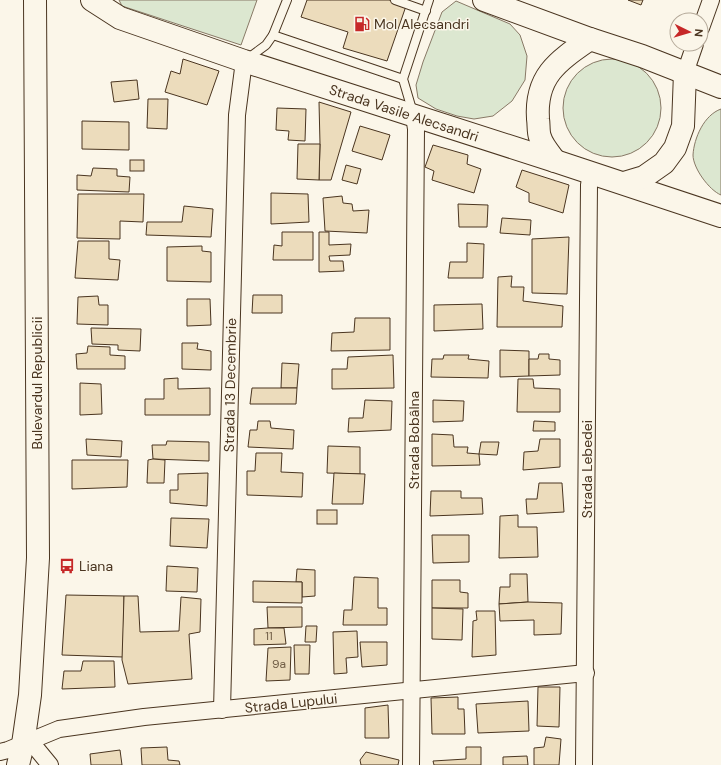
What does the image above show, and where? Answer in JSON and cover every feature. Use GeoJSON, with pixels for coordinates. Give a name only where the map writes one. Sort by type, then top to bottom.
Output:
{"type":"FeatureCollection","features":[{"type":"Feature","properties":{"kind":"street","name":"Bulevardul Republicii"},"geometry":{"type":"LineString","coordinates":[[18,765],[23,744],[30,695],[38,558],[34,0]]}},
{"type":"Feature","properties":{"kind":"street","name":"Strada Vasile Alecsandri"},"geometry":{"type":"LineString","coordinates":[[92,0],[120,18],[244,61],[554,160],[721,216]]}},
{"type":"Feature","properties":{"kind":"street"},"geometry":{"type":"LineString","coordinates":[[484,0],[590,39],[642,56],[721,87]]}},
{"type":"Feature","properties":{"kind":"street"},"geometry":{"type":"LineString","coordinates":[[707,12],[711,0]]}},
{"type":"Feature","properties":{"kind":"street"},"geometry":{"type":"LineString","coordinates":[[554,160],[540,138],[538,112],[540,90],[551,69],[590,39]]}},
{"type":"Feature","properties":{"kind":"street"},"geometry":{"type":"LineString","coordinates":[[624,183],[644,177],[664,163],[675,148],[683,126],[685,73],[692,52]]}},
{"type":"Feature","properties":{"kind":"street","name":"Strada 13 Decembrie"},"geometry":{"type":"LineString","coordinates":[[222,710],[237,115],[244,61]]}},
{"type":"Feature","properties":{"kind":"street","name":"Strada Bobâlna"},"geometry":{"type":"LineString","coordinates":[[411,765],[416,137],[414,116]]}},
{"type":"Feature","properties":{"kind":"street","name":"Strada Lebedei"},"geometry":{"type":"LineString","coordinates":[[584,765],[589,193],[591,173]]}},
{"type":"Feature","properties":{"kind":"street","name":"Strada Lupului"},"geometry":{"type":"LineString","coordinates":[[0,752],[59,729],[144,717],[586,673]]}},
{"type":"Feature","properties":{"kind":"street"},"geometry":{"type":"LineString","coordinates":[[23,744],[36,748],[50,765]]}},
{"type":"Feature","properties":{"kind":"lane"},"geometry":{"type":"LineString","coordinates":[[244,61],[266,45],[273,36],[287,0]]}},
{"type":"Feature","properties":{"kind":"lane"},"geometry":{"type":"LineString","coordinates":[[395,0],[426,11]]}},
{"type":"Feature","properties":{"kind":"lane"},"geometry":{"type":"LineString","coordinates":[[414,116],[404,79],[429,0]]}},
{"type":"Feature","properties":{"kind":"lane"},"geometry":{"type":"LineString","coordinates":[[273,36],[404,79]]}},
{"type":"Feature","properties":{"kind":"green space"},"geometry":{"type":"Polygon","coordinates":[[[119,0],[257,0],[241,45],[122,6],[119,0]]]}},
{"type":"Feature","properties":{"kind":"green space"},"geometry":{"type":"Polygon","coordinates":[[[456,1],[510,24],[520,35],[527,56],[525,80],[512,101],[493,116],[474,119],[457,116],[436,109],[418,98],[416,85],[442,12],[456,1]]]}},
{"type":"Feature","properties":{"kind":"green space"},"geometry":{"type":"Polygon","coordinates":[[[612,59],[631,63],[646,74],[657,89],[661,108],[657,127],[646,142],[631,153],[612,157],[593,153],[578,142],[567,127],[563,108],[567,89],[578,74],[593,63],[612,59]]]}},
{"type":"Feature","properties":{"kind":"green space"},"geometry":{"type":"Polygon","coordinates":[[[721,109],[721,195],[702,178],[696,166],[693,155],[695,141],[701,128],[710,116],[721,109]]]}},
{"type":"Feature","properties":{"kind":"building","name":"Mol Alecsandri"},"geometry":{"type":"Polygon","coordinates":[[[307,0],[389,0],[406,6],[387,61],[343,48],[348,32],[301,17],[307,0]]]}},
{"type":"Feature","properties":{"kind":"building"},"geometry":{"type":"Polygon","coordinates":[[[628,0],[643,0],[641,5],[628,0]]]}},
{"type":"Feature","properties":{"kind":"building"},"geometry":{"type":"Polygon","coordinates":[[[183,59],[219,71],[207,105],[165,92],[171,71],[180,74],[183,59]]]}},
{"type":"Feature","properties":{"kind":"building"},"geometry":{"type":"Polygon","coordinates":[[[137,80],[139,99],[114,102],[111,82],[137,80]]]}},
{"type":"Feature","properties":{"kind":"building"},"geometry":{"type":"Polygon","coordinates":[[[148,99],[168,99],[167,129],[147,128],[148,99]]]}},
{"type":"Feature","properties":{"kind":"building"},"geometry":{"type":"Polygon","coordinates":[[[319,102],[351,112],[331,180],[319,180],[319,102]]]}},
{"type":"Feature","properties":{"kind":"building"},"geometry":{"type":"Polygon","coordinates":[[[277,108],[306,109],[305,141],[288,140],[289,131],[276,130],[277,108]]]}},
{"type":"Feature","properties":{"kind":"building"},"geometry":{"type":"Polygon","coordinates":[[[82,121],[129,122],[129,150],[82,149],[82,121]]]}},
{"type":"Feature","properties":{"kind":"building"},"geometry":{"type":"Polygon","coordinates":[[[360,126],[390,135],[382,160],[352,151],[360,126]]]}},
{"type":"Feature","properties":{"kind":"building"},"geometry":{"type":"Polygon","coordinates":[[[298,144],[320,144],[319,180],[297,179],[298,144]]]}},
{"type":"Feature","properties":{"kind":"building"},"geometry":{"type":"Polygon","coordinates":[[[433,145],[468,155],[467,164],[481,169],[474,193],[432,180],[434,171],[425,167],[433,145]]]}},
{"type":"Feature","properties":{"kind":"building"},"geometry":{"type":"Polygon","coordinates":[[[130,160],[144,160],[144,171],[130,171],[130,160]]]}},
{"type":"Feature","properties":{"kind":"building"},"geometry":{"type":"Polygon","coordinates":[[[346,165],[361,169],[357,184],[342,180],[346,165]]]}},
{"type":"Feature","properties":{"kind":"building"},"geometry":{"type":"Polygon","coordinates":[[[93,168],[117,169],[117,176],[130,177],[129,192],[77,190],[77,175],[91,176],[93,168]]]}},
{"type":"Feature","properties":{"kind":"building"},"geometry":{"type":"Polygon","coordinates":[[[522,170],[569,185],[563,213],[529,202],[529,193],[516,187],[522,170]]]}},
{"type":"Feature","properties":{"kind":"building"},"geometry":{"type":"Polygon","coordinates":[[[271,193],[308,194],[309,222],[271,224],[271,193]]]}},
{"type":"Feature","properties":{"kind":"building"},"geometry":{"type":"Polygon","coordinates":[[[78,194],[144,194],[143,222],[120,221],[120,239],[77,238],[78,194]]]}},
{"type":"Feature","properties":{"kind":"building"},"geometry":{"type":"Polygon","coordinates":[[[342,196],[343,203],[352,204],[353,211],[369,210],[367,233],[325,231],[323,198],[342,196]]]}},
{"type":"Feature","properties":{"kind":"building"},"geometry":{"type":"Polygon","coordinates":[[[458,204],[488,205],[487,227],[459,227],[458,204]]]}},
{"type":"Feature","properties":{"kind":"building"},"geometry":{"type":"Polygon","coordinates":[[[184,206],[213,209],[211,237],[146,235],[147,222],[182,222],[184,206]]]}},
{"type":"Feature","properties":{"kind":"building"},"geometry":{"type":"Polygon","coordinates":[[[502,218],[531,220],[530,235],[500,233],[502,218]]]}},
{"type":"Feature","properties":{"kind":"building"},"geometry":{"type":"Polygon","coordinates":[[[282,232],[313,232],[313,260],[273,260],[274,245],[282,246],[282,232]]]}},
{"type":"Feature","properties":{"kind":"building"},"geometry":{"type":"Polygon","coordinates":[[[319,232],[329,232],[329,245],[351,244],[350,255],[329,256],[330,261],[343,261],[344,271],[319,272],[319,232]]]}},
{"type":"Feature","properties":{"kind":"building"},"geometry":{"type":"Polygon","coordinates":[[[569,237],[567,294],[532,293],[532,239],[569,237]]]}},
{"type":"Feature","properties":{"kind":"building"},"geometry":{"type":"Polygon","coordinates":[[[78,241],[109,241],[109,259],[120,260],[118,280],[75,278],[78,241]]]}},
{"type":"Feature","properties":{"kind":"building"},"geometry":{"type":"Polygon","coordinates":[[[467,243],[484,244],[483,278],[448,278],[450,262],[467,262],[467,243]]]}},
{"type":"Feature","properties":{"kind":"building"},"geometry":{"type":"Polygon","coordinates":[[[202,246],[202,251],[211,252],[211,282],[167,281],[167,247],[202,246]]]}},
{"type":"Feature","properties":{"kind":"building"},"geometry":{"type":"Polygon","coordinates":[[[512,276],[511,287],[524,287],[523,301],[563,306],[562,327],[497,327],[498,277],[512,276]]]}},
{"type":"Feature","properties":{"kind":"building"},"geometry":{"type":"Polygon","coordinates":[[[253,295],[282,295],[282,313],[252,313],[253,295]]]}},
{"type":"Feature","properties":{"kind":"building"},"geometry":{"type":"Polygon","coordinates":[[[98,296],[99,305],[108,305],[108,325],[77,324],[78,297],[98,296]]]}},
{"type":"Feature","properties":{"kind":"building"},"geometry":{"type":"Polygon","coordinates":[[[187,299],[210,299],[211,325],[187,326],[187,299]]]}},
{"type":"Feature","properties":{"kind":"building"},"geometry":{"type":"Polygon","coordinates":[[[482,304],[483,329],[434,331],[434,305],[482,304]]]}},
{"type":"Feature","properties":{"kind":"building"},"geometry":{"type":"Polygon","coordinates":[[[355,318],[390,318],[390,350],[331,351],[332,333],[354,332],[355,318]]]}},
{"type":"Feature","properties":{"kind":"building"},"geometry":{"type":"Polygon","coordinates":[[[91,328],[141,329],[140,351],[118,350],[118,345],[92,344],[91,328]]]}},
{"type":"Feature","properties":{"kind":"building"},"geometry":{"type":"Polygon","coordinates":[[[182,343],[198,343],[197,349],[211,351],[211,370],[182,369],[182,343]]]}},
{"type":"Feature","properties":{"kind":"building"},"geometry":{"type":"Polygon","coordinates":[[[88,346],[110,347],[110,355],[125,356],[125,369],[77,369],[76,354],[87,353],[88,346]]]}},
{"type":"Feature","properties":{"kind":"building"},"geometry":{"type":"Polygon","coordinates":[[[500,350],[529,351],[529,376],[500,377],[500,350]]]}},
{"type":"Feature","properties":{"kind":"building"},"geometry":{"type":"Polygon","coordinates":[[[539,354],[549,354],[549,359],[560,360],[560,375],[529,376],[529,359],[538,359],[539,354]]]}},
{"type":"Feature","properties":{"kind":"building"},"geometry":{"type":"Polygon","coordinates":[[[393,355],[394,388],[332,389],[332,369],[347,369],[348,357],[393,355]]]}},
{"type":"Feature","properties":{"kind":"building"},"geometry":{"type":"Polygon","coordinates":[[[444,355],[469,355],[468,359],[489,361],[488,378],[431,377],[432,359],[443,359],[444,355]]]}},
{"type":"Feature","properties":{"kind":"building"},"geometry":{"type":"Polygon","coordinates":[[[282,363],[299,364],[297,388],[281,388],[282,363]]]}},
{"type":"Feature","properties":{"kind":"building"},"geometry":{"type":"Polygon","coordinates":[[[178,378],[178,389],[210,388],[210,415],[145,415],[145,399],[164,399],[164,379],[178,378]]]}},
{"type":"Feature","properties":{"kind":"building"},"geometry":{"type":"Polygon","coordinates":[[[518,379],[533,379],[534,388],[560,389],[560,412],[517,412],[518,379]]]}},
{"type":"Feature","properties":{"kind":"building"},"geometry":{"type":"Polygon","coordinates":[[[80,383],[101,384],[102,414],[80,415],[80,383]]]}},
{"type":"Feature","properties":{"kind":"building"},"geometry":{"type":"Polygon","coordinates":[[[252,388],[297,388],[296,404],[250,404],[252,388]]]}},
{"type":"Feature","properties":{"kind":"building"},"geometry":{"type":"Polygon","coordinates":[[[365,400],[392,401],[391,430],[348,432],[349,418],[363,418],[365,400]]]}},
{"type":"Feature","properties":{"kind":"building"},"geometry":{"type":"Polygon","coordinates":[[[433,400],[464,401],[463,421],[433,422],[433,400]]]}},
{"type":"Feature","properties":{"kind":"building"},"geometry":{"type":"Polygon","coordinates":[[[258,421],[270,421],[271,428],[294,430],[293,449],[248,447],[250,430],[257,430],[258,421]]]}},
{"type":"Feature","properties":{"kind":"building"},"geometry":{"type":"Polygon","coordinates":[[[534,421],[555,422],[555,431],[533,431],[534,421]]]}},
{"type":"Feature","properties":{"kind":"building"},"geometry":{"type":"Polygon","coordinates":[[[432,434],[453,435],[454,447],[468,447],[467,453],[479,454],[480,465],[432,466],[432,434]]]}},
{"type":"Feature","properties":{"kind":"building"},"geometry":{"type":"Polygon","coordinates":[[[86,439],[122,441],[121,457],[87,455],[86,439]]]}},
{"type":"Feature","properties":{"kind":"building"},"geometry":{"type":"Polygon","coordinates":[[[540,439],[560,439],[560,467],[523,470],[524,452],[538,451],[540,439]]]}},
{"type":"Feature","properties":{"kind":"building"},"geometry":{"type":"Polygon","coordinates":[[[167,441],[209,442],[209,461],[153,459],[152,445],[166,445],[167,441]]]}},
{"type":"Feature","properties":{"kind":"building"},"geometry":{"type":"Polygon","coordinates":[[[481,442],[499,442],[497,455],[479,454],[481,442]]]}},
{"type":"Feature","properties":{"kind":"building"},"geometry":{"type":"Polygon","coordinates":[[[328,446],[360,447],[360,474],[327,473],[328,446]]]}},
{"type":"Feature","properties":{"kind":"building"},"geometry":{"type":"Polygon","coordinates":[[[256,453],[282,453],[281,472],[303,473],[302,497],[247,495],[247,471],[255,471],[256,453]]]}},
{"type":"Feature","properties":{"kind":"building"},"geometry":{"type":"Polygon","coordinates":[[[72,460],[128,460],[127,487],[72,489],[72,460]]]}},
{"type":"Feature","properties":{"kind":"building"},"geometry":{"type":"Polygon","coordinates":[[[148,460],[165,460],[164,483],[147,483],[148,460]]]}},
{"type":"Feature","properties":{"kind":"building"},"geometry":{"type":"Polygon","coordinates":[[[208,473],[207,506],[170,503],[170,490],[178,490],[178,474],[208,473]]]}},
{"type":"Feature","properties":{"kind":"building"},"geometry":{"type":"Polygon","coordinates":[[[334,473],[365,474],[363,504],[332,504],[334,473]]]}},
{"type":"Feature","properties":{"kind":"building"},"geometry":{"type":"Polygon","coordinates":[[[539,483],[562,483],[564,512],[527,514],[526,499],[537,499],[539,483]]]}},
{"type":"Feature","properties":{"kind":"building"},"geometry":{"type":"Polygon","coordinates":[[[431,491],[461,491],[461,498],[482,498],[483,514],[430,516],[431,491]]]}},
{"type":"Feature","properties":{"kind":"building"},"geometry":{"type":"Polygon","coordinates":[[[317,510],[337,510],[337,524],[317,524],[317,510]]]}},
{"type":"Feature","properties":{"kind":"building"},"geometry":{"type":"Polygon","coordinates":[[[518,515],[518,527],[537,527],[538,557],[499,558],[500,516],[518,515]]]}},
{"type":"Feature","properties":{"kind":"building"},"geometry":{"type":"Polygon","coordinates":[[[171,518],[209,519],[207,548],[170,546],[171,518]]]}},
{"type":"Feature","properties":{"kind":"building"},"geometry":{"type":"Polygon","coordinates":[[[432,535],[469,535],[469,562],[433,563],[432,535]]]}},
{"type":"Feature","properties":{"kind":"building"},"geometry":{"type":"Polygon","coordinates":[[[167,566],[198,568],[197,592],[166,591],[167,566]]]}},
{"type":"Feature","properties":{"kind":"building"},"geometry":{"type":"Polygon","coordinates":[[[297,569],[315,570],[315,596],[302,597],[302,582],[296,582],[297,569]]]}},
{"type":"Feature","properties":{"kind":"building"},"geometry":{"type":"Polygon","coordinates":[[[510,574],[527,574],[528,602],[499,604],[500,587],[510,587],[510,574]]]}},
{"type":"Feature","properties":{"kind":"building"},"geometry":{"type":"Polygon","coordinates":[[[354,577],[378,578],[378,608],[387,608],[387,625],[343,625],[344,610],[352,610],[354,577]]]}},
{"type":"Feature","properties":{"kind":"building"},"geometry":{"type":"Polygon","coordinates":[[[432,580],[460,580],[460,592],[468,593],[468,608],[432,608],[432,580]]]}},
{"type":"Feature","properties":{"kind":"building"},"geometry":{"type":"Polygon","coordinates":[[[253,581],[302,582],[302,603],[253,602],[253,581]]]}},
{"type":"Feature","properties":{"kind":"building"},"geometry":{"type":"Polygon","coordinates":[[[66,595],[124,596],[123,657],[62,655],[66,595]]]}},
{"type":"Feature","properties":{"kind":"building"},"geometry":{"type":"Polygon","coordinates":[[[124,596],[138,596],[140,632],[179,631],[181,597],[201,599],[200,632],[189,634],[192,679],[128,684],[122,660],[124,596]]]}},
{"type":"Feature","properties":{"kind":"building"},"geometry":{"type":"Polygon","coordinates":[[[528,602],[562,603],[561,634],[534,635],[534,620],[500,621],[499,604],[528,602]]]}},
{"type":"Feature","properties":{"kind":"building"},"geometry":{"type":"Polygon","coordinates":[[[267,607],[302,607],[302,627],[268,628],[267,607]]]}},
{"type":"Feature","properties":{"kind":"building"},"geometry":{"type":"Polygon","coordinates":[[[432,608],[463,609],[462,640],[432,639],[432,608]]]}},
{"type":"Feature","properties":{"kind":"building"},"geometry":{"type":"Polygon","coordinates":[[[476,611],[495,611],[496,655],[472,657],[473,621],[477,620],[476,611]]]}},
{"type":"Feature","properties":{"kind":"building"},"geometry":{"type":"Polygon","coordinates":[[[306,626],[317,626],[316,642],[305,642],[306,626]]]}},
{"type":"Feature","properties":{"kind":"building"},"geometry":{"type":"Polygon","coordinates":[[[284,628],[286,644],[254,645],[254,629],[284,628]]]}},
{"type":"Feature","properties":{"kind":"building"},"geometry":{"type":"Polygon","coordinates":[[[357,631],[358,657],[346,658],[347,673],[334,674],[333,632],[357,631]]]}},
{"type":"Feature","properties":{"kind":"building"},"geometry":{"type":"Polygon","coordinates":[[[360,642],[387,642],[387,665],[362,667],[360,642]]]}},
{"type":"Feature","properties":{"kind":"building"},"geometry":{"type":"Polygon","coordinates":[[[294,645],[310,645],[309,674],[295,674],[294,645]]]}},
{"type":"Feature","properties":{"kind":"building"},"geometry":{"type":"Polygon","coordinates":[[[291,647],[290,680],[266,681],[268,648],[291,647]]]}},
{"type":"Feature","properties":{"kind":"building"},"geometry":{"type":"Polygon","coordinates":[[[83,661],[114,661],[115,687],[62,689],[64,671],[81,671],[83,661]]]}},
{"type":"Feature","properties":{"kind":"building"},"geometry":{"type":"Polygon","coordinates":[[[538,687],[560,687],[559,727],[537,726],[538,687]]]}},
{"type":"Feature","properties":{"kind":"building"},"geometry":{"type":"Polygon","coordinates":[[[458,697],[458,709],[464,709],[465,734],[432,734],[431,698],[458,697]]]}},
{"type":"Feature","properties":{"kind":"building"},"geometry":{"type":"Polygon","coordinates":[[[528,701],[529,731],[478,733],[476,704],[528,701]]]}},
{"type":"Feature","properties":{"kind":"building"},"geometry":{"type":"Polygon","coordinates":[[[388,705],[389,738],[365,738],[365,708],[388,705]]]}},
{"type":"Feature","properties":{"kind":"building"},"geometry":{"type":"Polygon","coordinates":[[[546,737],[561,739],[559,765],[534,765],[534,748],[544,747],[546,737]]]}},
{"type":"Feature","properties":{"kind":"building"},"geometry":{"type":"Polygon","coordinates":[[[167,747],[168,760],[179,761],[180,765],[142,765],[141,748],[167,747]]]}},
{"type":"Feature","properties":{"kind":"building"},"geometry":{"type":"Polygon","coordinates":[[[466,747],[481,747],[481,765],[434,765],[433,761],[466,759],[466,747]]]}},
{"type":"Feature","properties":{"kind":"building"},"geometry":{"type":"Polygon","coordinates":[[[120,750],[122,765],[91,765],[90,754],[120,750]]]}},
{"type":"Feature","properties":{"kind":"building"},"geometry":{"type":"Polygon","coordinates":[[[366,752],[399,760],[398,765],[361,765],[360,760],[366,752]]]}},
{"type":"Feature","properties":{"kind":"building"},"geometry":{"type":"Polygon","coordinates":[[[527,756],[528,765],[503,765],[503,757],[527,756]]]}},
{"type":"Feature","properties":{"kind":"place","name":"Mol Alecsandri"},"geometry":{"type":"Point","coordinates":[362,24]}},
{"type":"Feature","properties":{"kind":"place","name":"Liana"},"geometry":{"type":"Point","coordinates":[67,566]}}]}
